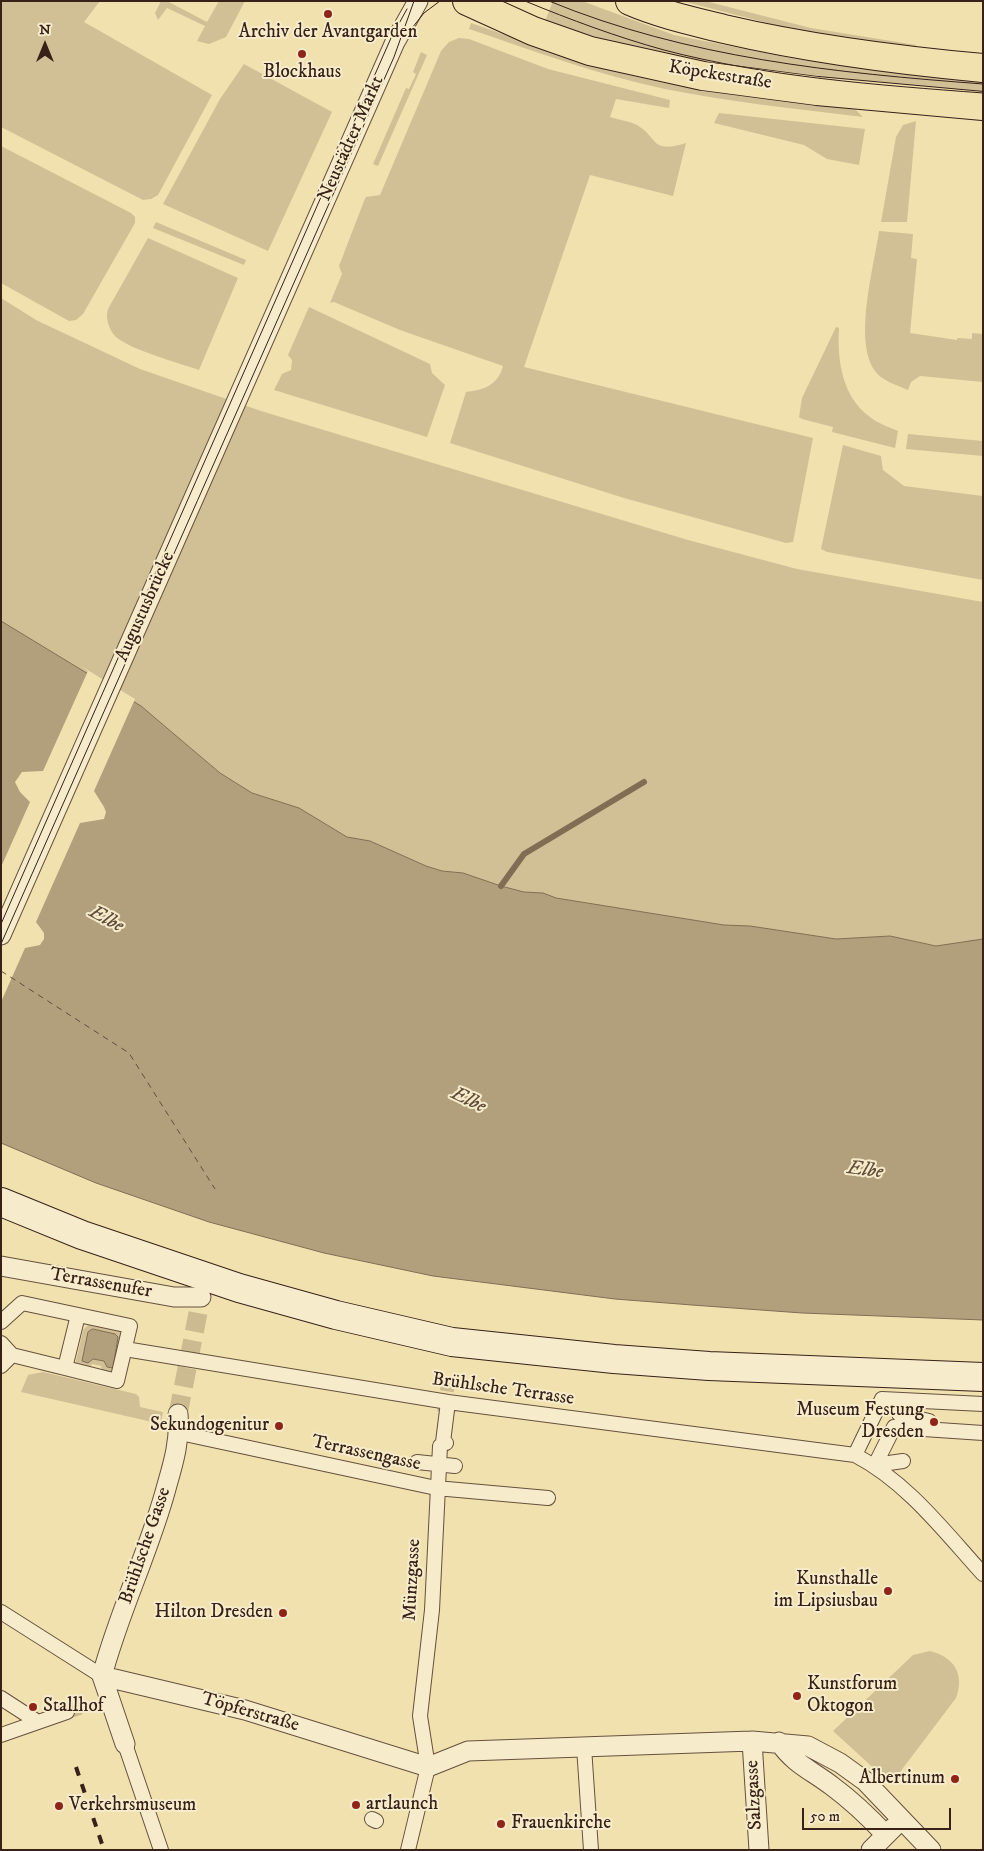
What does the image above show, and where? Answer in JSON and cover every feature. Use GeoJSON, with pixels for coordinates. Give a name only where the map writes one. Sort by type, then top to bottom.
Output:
{"type":"FeatureCollection","features":[{"type":"Feature","properties":{"kind":"main road","name":"Köpckestraße"},"geometry":{"type":"LineString","coordinates":[[467,1],[534,31],[590,51],[703,76],[818,91],[983,106]]}},
{"type":"Feature","properties":{"kind":"main road"},"geometry":{"type":"LineString","coordinates":[[630,1],[682,19],[785,43],[828,51],[983,68]]}},
{"type":"Feature","properties":{"kind":"main road"},"geometry":{"type":"LineString","coordinates":[[1,1202],[82,1235],[201,1295],[336,1315],[414,1334],[478,1346],[709,1366],[983,1377]]}},
{"type":"Feature","properties":{"kind":"street","name":"Neustädter Markt"},"geometry":{"type":"LineString","coordinates":[[290,278],[395,42],[418,1]]}},
{"type":"Feature","properties":{"kind":"street","name":"Augustusbrücke"},"geometry":{"type":"LineString","coordinates":[[1,935],[290,278]]}},
{"type":"Feature","properties":{"kind":"street","name":"Terrassenufer"},"geometry":{"type":"LineString","coordinates":[[1,1266],[174,1297],[201,1295]]}},
{"type":"Feature","properties":{"kind":"street"},"geometry":{"type":"LineString","coordinates":[[1,1322],[22,1303],[130,1326],[117,1381],[12,1355],[1,1343]]}},
{"type":"Feature","properties":{"kind":"street"},"geometry":{"type":"LineString","coordinates":[[65,1368],[78,1315]]}},
{"type":"Feature","properties":{"kind":"street","name":"Brühlsche Terrasse"},"geometry":{"type":"LineString","coordinates":[[125,1349],[448,1402],[855,1455],[875,1465],[912,1496],[983,1574]]}},
{"type":"Feature","properties":{"kind":"street"},"geometry":{"type":"LineString","coordinates":[[1,1366],[12,1355]]}},
{"type":"Feature","properties":{"kind":"street"},"geometry":{"type":"LineString","coordinates":[[855,1455],[882,1399],[983,1404]]}},
{"type":"Feature","properties":{"kind":"street"},"geometry":{"type":"LineString","coordinates":[[875,1465],[905,1401]]}},
{"type":"Feature","properties":{"kind":"street","name":"Münzgasse"},"geometry":{"type":"LineString","coordinates":[[428,1767],[420,1716],[432,1610],[438,1464],[448,1402]]}},
{"type":"Feature","properties":{"kind":"street"},"geometry":{"type":"LineString","coordinates":[[897,1420],[929,1421]]}},
{"type":"Feature","properties":{"kind":"street"},"geometry":{"type":"LineString","coordinates":[[897,1420],[983,1433]]}},
{"type":"Feature","properties":{"kind":"street","name":"Terrassengasse"},"geometry":{"type":"LineString","coordinates":[[179,1424],[436,1488],[548,1498]]}},
{"type":"Feature","properties":{"kind":"street","name":"Brühlsche Gasse"},"geometry":{"type":"LineString","coordinates":[[102,1676],[108,1652],[148,1549],[164,1497],[179,1424]]}},
{"type":"Feature","properties":{"kind":"street"},"geometry":{"type":"LineString","coordinates":[[875,1465],[903,1461]]}},
{"type":"Feature","properties":{"kind":"street"},"geometry":{"type":"LineString","coordinates":[[417,1462],[455,1466]]}},
{"type":"Feature","properties":{"kind":"street"},"geometry":{"type":"LineString","coordinates":[[1,1612],[102,1676],[161,1850]]}},
{"type":"Feature","properties":{"kind":"street","name":"Töpferstraße"},"geometry":{"type":"LineString","coordinates":[[102,1676],[245,1710],[428,1767]]}},
{"type":"Feature","properties":{"kind":"street"},"geometry":{"type":"LineString","coordinates":[[1,1698],[38,1722]]}},
{"type":"Feature","properties":{"kind":"street"},"geometry":{"type":"LineString","coordinates":[[1,1735],[67,1712]]}},
{"type":"Feature","properties":{"kind":"street"},"geometry":{"type":"LineString","coordinates":[[408,1850],[428,1767],[468,1751],[752,1741],[808,1746],[840,1763],[865,1781],[931,1850]]}},
{"type":"Feature","properties":{"kind":"street","name":"Salzgasse"},"geometry":{"type":"LineString","coordinates":[[752,1741],[759,1850]]}},
{"type":"Feature","properties":{"kind":"street"},"geometry":{"type":"LineString","coordinates":[[779,1742],[795,1761],[843,1794],[886,1835]]}},
{"type":"Feature","properties":{"kind":"street"},"geometry":{"type":"LineString","coordinates":[[584,1747],[591,1850]]}},
{"type":"Feature","properties":{"kind":"street"},"geometry":{"type":"LineString","coordinates":[[871,1850],[902,1819]]}},
{"type":"Feature","properties":{"kind":"shaded area"},"geometry":{"type":"Polygon","coordinates":[[[1,1],[100,1],[84,22],[212,95],[158,195],[151,199],[143,200],[1,127],[1,1]]]}},
{"type":"Feature","properties":{"kind":"shaded area"},"geometry":{"type":"Polygon","coordinates":[[[161,1],[167,1],[207,22],[219,1],[245,1],[226,37],[209,44],[197,41],[205,26],[167,8],[158,20],[155,13],[161,1]]]}},
{"type":"Feature","properties":{"kind":"shaded area"},"geometry":{"type":"Polygon","coordinates":[[[553,1],[582,1],[674,35],[796,59],[942,77],[983,79],[983,97],[723,68],[638,50],[545,21],[553,1]]]}},
{"type":"Feature","properties":{"kind":"shaded area"},"geometry":{"type":"Polygon","coordinates":[[[682,1],[705,1],[811,28],[916,45],[915,50],[810,34],[682,1]]]}},
{"type":"Feature","properties":{"kind":"shaded area"},"geometry":{"type":"Polygon","coordinates":[[[471,23],[570,58],[635,76],[728,94],[854,108],[863,117],[714,98],[665,89],[615,77],[566,62],[469,29],[471,23]]]}},
{"type":"Feature","properties":{"kind":"shaded area"},"geometry":{"type":"Polygon","coordinates":[[[459,38],[469,39],[548,69],[670,100],[669,108],[616,99],[610,117],[637,125],[660,146],[666,147],[686,143],[673,196],[590,175],[524,367],[813,438],[793,542],[786,543],[624,498],[450,443],[466,392],[479,390],[494,382],[498,378],[503,366],[400,330],[334,302],[330,303],[342,274],[339,266],[364,201],[366,197],[380,195],[441,51],[449,42],[459,38]]]}},
{"type":"Feature","properties":{"kind":"shaded area"},"geometry":{"type":"Polygon","coordinates":[[[421,52],[427,55],[378,166],[373,164],[406,88],[409,89],[416,74],[413,72],[421,52]]]}},
{"type":"Feature","properties":{"kind":"shaded area"},"geometry":{"type":"Polygon","coordinates":[[[244,64],[332,112],[268,251],[163,204],[220,99],[244,64]]]}},
{"type":"Feature","properties":{"kind":"shaded area"},"geometry":{"type":"Polygon","coordinates":[[[719,113],[865,129],[859,165],[827,159],[804,145],[714,123],[719,113]]]}},
{"type":"Feature","properties":{"kind":"shaded area"},"geometry":{"type":"Polygon","coordinates":[[[916,121],[907,222],[881,222],[896,137],[903,125],[916,121]]]}},
{"type":"Feature","properties":{"kind":"shaded area"},"geometry":{"type":"Polygon","coordinates":[[[1,146],[131,213],[135,217],[135,223],[83,314],[76,320],[69,321],[1,283],[1,146]]]}},
{"type":"Feature","properties":{"kind":"shaded area"},"geometry":{"type":"Polygon","coordinates":[[[156,222],[246,260],[244,265],[153,228],[156,222]]]}},
{"type":"Feature","properties":{"kind":"shaded area"},"geometry":{"type":"Polygon","coordinates":[[[879,231],[913,234],[911,258],[917,259],[910,333],[957,340],[957,338],[972,339],[972,333],[983,334],[983,382],[920,376],[911,382],[908,390],[886,380],[875,371],[869,358],[865,323],[879,231]]]}},
{"type":"Feature","properties":{"kind":"shaded area"},"geometry":{"type":"Polygon","coordinates":[[[148,238],[238,278],[199,370],[132,347],[116,337],[107,320],[108,309],[148,238]]]}},
{"type":"Feature","properties":{"kind":"shaded area"},"geometry":{"type":"Polygon","coordinates":[[[1,298],[36,320],[140,369],[261,411],[688,540],[797,569],[983,602],[983,939],[936,946],[890,936],[836,939],[750,926],[724,925],[556,898],[543,893],[524,892],[463,873],[442,871],[426,866],[370,841],[347,837],[299,808],[252,793],[220,773],[141,706],[1,621],[1,298]]]}},
{"type":"Feature","properties":{"kind":"shaded area"},"geometry":{"type":"Polygon","coordinates":[[[309,307],[430,364],[432,373],[445,385],[427,437],[274,390],[282,374],[291,370],[292,360],[288,355],[309,307]]]}},
{"type":"Feature","properties":{"kind":"shaded area"},"geometry":{"type":"Polygon","coordinates":[[[836,327],[839,328],[839,353],[847,388],[853,399],[870,417],[898,431],[895,448],[832,432],[833,427],[799,417],[802,398],[836,327]]]}},
{"type":"Feature","properties":{"kind":"shaded area"},"geometry":{"type":"Polygon","coordinates":[[[908,434],[983,441],[983,456],[906,449],[908,434]]]}},
{"type":"Feature","properties":{"kind":"shaded area"},"geometry":{"type":"Polygon","coordinates":[[[843,445],[881,456],[883,470],[904,486],[983,496],[983,580],[827,552],[821,549],[843,445]]]}},
{"type":"Feature","properties":{"kind":"shaded area"},"geometry":{"type":"Polygon","coordinates":[[[89,1324],[119,1330],[122,1333],[116,1374],[102,1371],[101,1366],[92,1364],[90,1368],[75,1365],[83,1330],[89,1324]],[[93,1329],[87,1363],[93,1359],[104,1361],[107,1367],[113,1368],[118,1337],[93,1329]]]}},
{"type":"Feature","properties":{"kind":"shaded area"},"geometry":{"type":"Polygon","coordinates":[[[43,1372],[136,1394],[139,1397],[140,1407],[163,1412],[161,1424],[21,1392],[28,1375],[43,1372]]]}},
{"type":"Feature","properties":{"kind":"shaded area"},"geometry":{"type":"Polygon","coordinates":[[[930,1651],[945,1657],[955,1668],[959,1681],[956,1698],[891,1784],[833,1731],[913,1655],[930,1651]]]}},
{"type":"Feature","properties":{"kind":"water","name":"Elbe"},"geometry":{"type":"Polygon","coordinates":[[[1,621],[141,706],[220,773],[252,793],[299,808],[347,837],[370,841],[426,866],[442,871],[463,873],[524,892],[543,893],[556,898],[724,925],[750,926],[836,939],[890,936],[936,946],[983,939],[983,1320],[802,1313],[615,1299],[433,1276],[324,1253],[209,1222],[96,1183],[1,1143],[1,621]]]}},
{"type":"Feature","properties":{"kind":"water"},"geometry":{"type":"Polygon","coordinates":[[[93,1329],[115,1334],[118,1337],[113,1368],[107,1367],[104,1361],[93,1359],[88,1363],[82,1361],[88,1332],[93,1329]]]}},
{"type":"Feature","properties":{"kind":"pier"},"geometry":{"type":"Polygon","coordinates":[[[81,666],[135,699],[94,791],[106,812],[104,819],[80,823],[36,922],[44,933],[44,939],[40,945],[25,948],[1,1002],[1,867],[30,802],[20,792],[15,782],[22,772],[43,771],[88,671],[81,666]]]}},
{"type":"Feature","properties":{"kind":"waterway"},"geometry":{"type":"LineString","coordinates":[[501,886],[524,854],[644,782]]}},
{"type":"Feature","properties":{"kind":"ferry route"},"geometry":{"type":"LineString","coordinates":[[1,971],[129,1053],[215,1189]]}},
{"type":"Feature","properties":{"kind":"tunnel"},"geometry":{"type":"LineString","coordinates":[[178,1414],[198,1313]]}},
{"type":"Feature","properties":{"kind":"tunnel"},"geometry":{"type":"LineString","coordinates":[[444,1412],[448,1383]]}},
{"type":"Feature","properties":{"kind":"tunnel"},"geometry":{"type":"LineString","coordinates":[[67,1712],[85,1706]]}},
{"type":"Feature","properties":{"kind":"tram line"},"geometry":{"type":"LineString","coordinates":[[1,944],[394,57],[414,1]]}},
{"type":"Feature","properties":{"kind":"tram line"},"geometry":{"type":"LineString","coordinates":[[408,33],[424,13],[440,1]]}},
{"type":"Feature","properties":{"kind":"tram line"},"geometry":{"type":"LineString","coordinates":[[525,1],[629,40],[664,50],[742,67],[822,79],[983,93]]}},
{"type":"Feature","properties":{"kind":"tram line"},"geometry":{"type":"LineString","coordinates":[[549,1],[601,20],[654,36],[763,60],[817,68],[983,84]]}},
{"type":"Feature","properties":{"kind":"tram line"},"geometry":{"type":"LineString","coordinates":[[1,924],[391,38],[407,9]]}},
{"type":"Feature","properties":{"kind":"railway"},"geometry":{"type":"LineString","coordinates":[[76,1767],[104,1850]]}},
{"type":"Feature","properties":{"kind":"place","name":"Archiv der Avantgarden"},"geometry":{"type":"Point","coordinates":[328,14]}},
{"type":"Feature","properties":{"kind":"place","name":"Blockhaus"},"geometry":{"type":"Point","coordinates":[302,54]}},
{"type":"Feature","properties":{"kind":"place","name":"Museum Festung Dresden"},"geometry":{"type":"Point","coordinates":[934,1422]}},
{"type":"Feature","properties":{"kind":"place","name":"Sekundogenitur"},"geometry":{"type":"Point","coordinates":[279,1426]}},
{"type":"Feature","properties":{"kind":"place","name":"Kunsthalle im Lipsiusbau"},"geometry":{"type":"Point","coordinates":[888,1591]}},
{"type":"Feature","properties":{"kind":"place","name":"Hilton Dresden"},"geometry":{"type":"Point","coordinates":[283,1613]}},
{"type":"Feature","properties":{"kind":"place","name":"Kunstforum Oktogon"},"geometry":{"type":"Point","coordinates":[797,1696]}},
{"type":"Feature","properties":{"kind":"place","name":"Stallhof"},"geometry":{"type":"Point","coordinates":[33,1707]}},
{"type":"Feature","properties":{"kind":"place","name":"Albertinum"},"geometry":{"type":"Point","coordinates":[955,1779]}},
{"type":"Feature","properties":{"kind":"place","name":"artlaunch"},"geometry":{"type":"Point","coordinates":[356,1805]}},
{"type":"Feature","properties":{"kind":"place","name":"Verkehrsmuseum"},"geometry":{"type":"Point","coordinates":[59,1806]}},
{"type":"Feature","properties":{"kind":"place","name":"Frauenkirche"},"geometry":{"type":"Point","coordinates":[501,1824]}}]}
